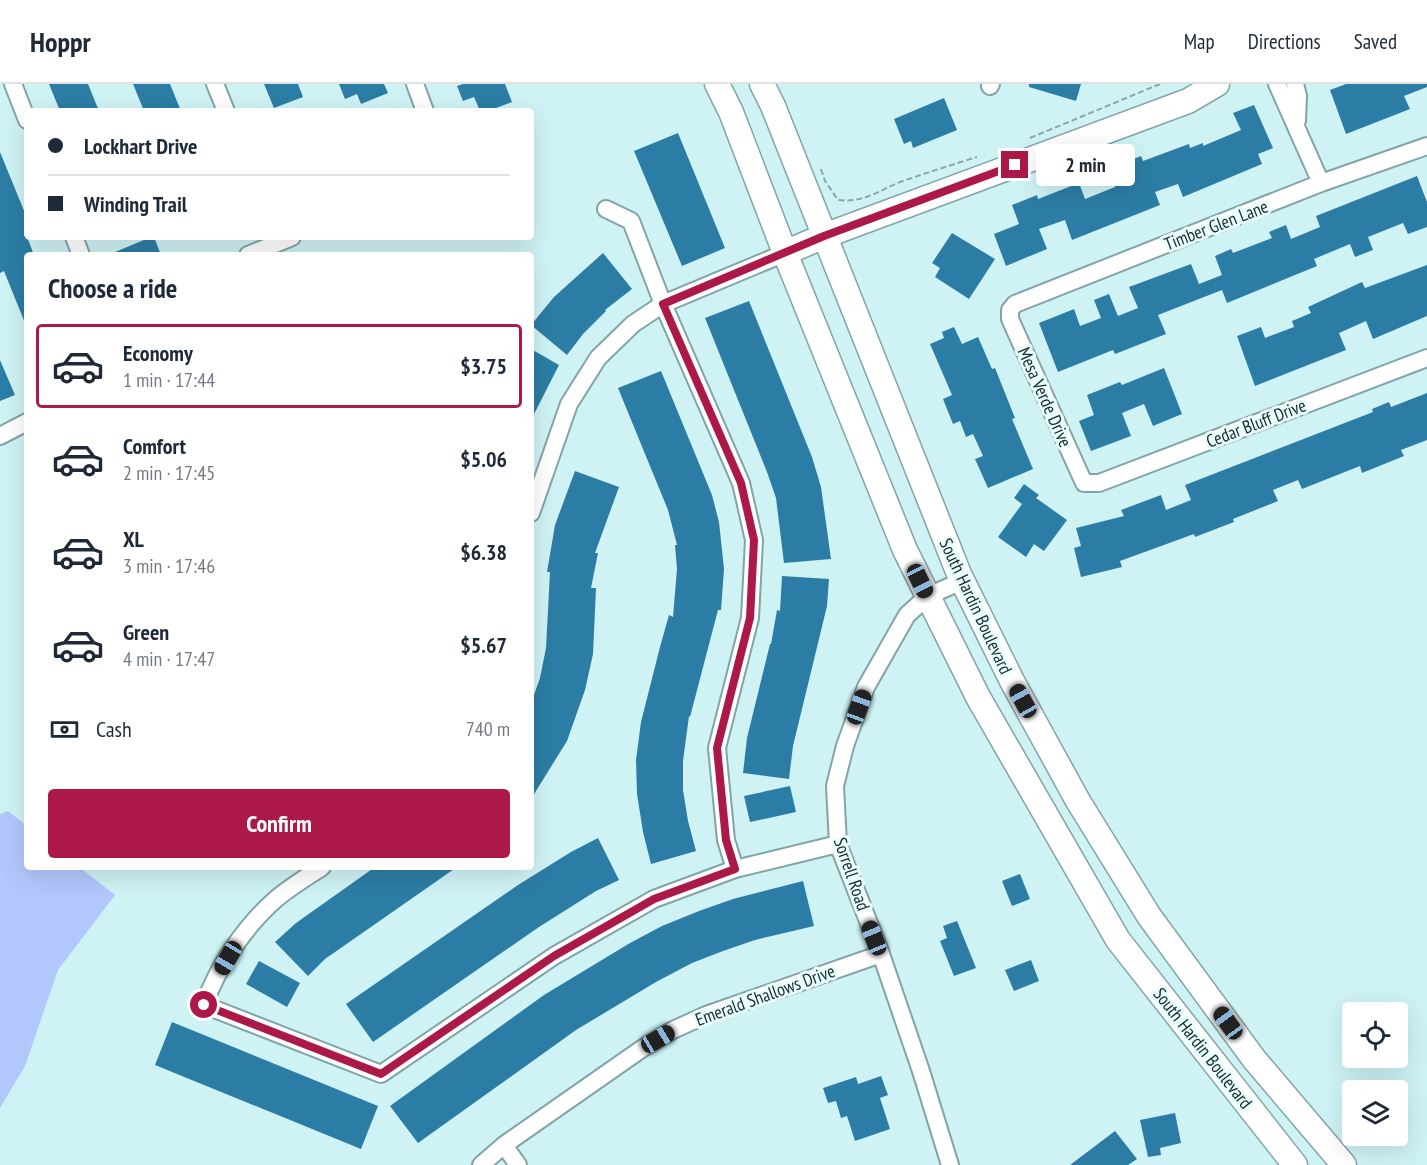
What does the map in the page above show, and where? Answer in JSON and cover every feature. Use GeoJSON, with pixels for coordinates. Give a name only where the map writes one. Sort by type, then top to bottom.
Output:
{"type":"FeatureCollection","features":[{"type":"Feature","properties":{"kind":"main road","name":"South Hardin Boulevard"},"geometry":{"type":"LineString","coordinates":[[717,84],[905,550],[978,697],[1118,940],[1294,1165]]}},
{"type":"Feature","properties":{"kind":"main road","name":"South Hardin Boulevard"},"geometry":{"type":"LineString","coordinates":[[762,84],[773,106],[962,581],[1012,681],[1078,801],[1149,916],[1254,1059],[1344,1165]]}},
{"type":"Feature","properties":{"kind":"main road"},"geometry":{"type":"LineString","coordinates":[[785,252],[1188,101],[1217,84]]}},
{"type":"Feature","properties":{"kind":"street"},"geometry":{"type":"LineString","coordinates":[[13,84],[24,112]]}},
{"type":"Feature","properties":{"kind":"street"},"geometry":{"type":"LineString","coordinates":[[215,84],[225,108]]}},
{"type":"Feature","properties":{"kind":"street"},"geometry":{"type":"LineString","coordinates":[[415,84],[424,108]]}},
{"type":"Feature","properties":{"kind":"street"},"geometry":{"type":"LineString","coordinates":[[1277,84],[1321,183]]}},
{"type":"Feature","properties":{"kind":"street"},"geometry":{"type":"LineString","coordinates":[[1295,84],[1298,96],[1297,125]]}},
{"type":"Feature","properties":{"kind":"street","name":"Timber Glen Lane"},"geometry":{"type":"LineString","coordinates":[[1010,310],[1015,304],[1321,183],[1427,146]]}},
{"type":"Feature","properties":{"kind":"street"},"geometry":{"type":"LineString","coordinates":[[606,209],[631,221],[663,304],[741,483],[754,540],[750,618],[717,748],[726,840],[735,869]]}},
{"type":"Feature","properties":{"kind":"street"},"geometry":{"type":"LineString","coordinates":[[254,252],[280,240]]}},
{"type":"Feature","properties":{"kind":"street"},"geometry":{"type":"LineString","coordinates":[[534,504],[569,404],[598,358],[633,324],[663,304],[785,252]]}},
{"type":"Feature","properties":{"kind":"street","name":"Mesa Verde Drive"},"geometry":{"type":"LineString","coordinates":[[1010,310],[1010,319],[1084,483]]}},
{"type":"Feature","properties":{"kind":"street","name":"Cedar Bluff Drive"},"geometry":{"type":"LineString","coordinates":[[1084,483],[1098,483],[1427,358]]}},
{"type":"Feature","properties":{"kind":"street"},"geometry":{"type":"LineString","coordinates":[[0,436],[24,424]]}},
{"type":"Feature","properties":{"kind":"street","name":"Sorrell Road"},"geometry":{"type":"LineString","coordinates":[[950,1165],[881,954],[838,844],[835,786],[845,746],[866,687],[907,615],[927,596],[962,581]]}},
{"type":"Feature","properties":{"kind":"street"},"geometry":{"type":"LineString","coordinates":[[318,870],[276,899],[237,941],[208,991],[204,1005],[381,1074],[554,956],[654,899],[735,869],[838,844]]}},
{"type":"Feature","properties":{"kind":"street","name":"Emerald Shallows Drive"},"geometry":{"type":"LineString","coordinates":[[481,1165],[504,1146],[643,1048],[673,1030],[706,1015],[881,954]]}},
{"type":"Feature","properties":{"kind":"street"},"geometry":{"type":"LineString","coordinates":[[504,1146],[518,1165]]}},
{"type":"Feature","properties":{"kind":"path"},"geometry":{"type":"LineString","coordinates":[[1030,138],[1160,84]]}},
{"type":"Feature","properties":{"kind":"path"},"geometry":{"type":"LineString","coordinates":[[821,169],[825,182],[838,200],[852,202],[897,183],[980,157]]}},
{"type":"Feature","properties":{"kind":"water"},"geometry":{"type":"Polygon","coordinates":[[[8,811],[24,824],[24,870],[83,870],[115,895],[58,970],[25,1066],[0,1108],[0,814],[8,811]]]}},
{"type":"Feature","properties":{"kind":"building"},"geometry":{"type":"Polygon","coordinates":[[[49,84],[88,84],[98,108],[59,108],[49,84]]]}},
{"type":"Feature","properties":{"kind":"building"},"geometry":{"type":"Polygon","coordinates":[[[133,84],[170,84],[180,108],[143,108],[133,84]]]}},
{"type":"Feature","properties":{"kind":"building"},"geometry":{"type":"Polygon","coordinates":[[[264,84],[298,84],[303,97],[274,108],[264,84]]]}},
{"type":"Feature","properties":{"kind":"building"},"geometry":{"type":"Polygon","coordinates":[[[339,84],[384,84],[388,93],[361,104],[357,94],[345,99],[339,84]]]}},
{"type":"Feature","properties":{"kind":"building"},"geometry":{"type":"Polygon","coordinates":[[[505,84],[512,102],[496,108],[479,108],[474,97],[463,101],[457,86],[505,84]]]}},
{"type":"Feature","properties":{"kind":"building"},"geometry":{"type":"Polygon","coordinates":[[[1029,84],[1081,84],[1076,101],[1029,87],[1029,84]]]}},
{"type":"Feature","properties":{"kind":"building"},"geometry":{"type":"Polygon","coordinates":[[[1346,84],[1427,84],[1427,87],[1404,96],[1410,109],[1346,134],[1330,90],[1346,84]]]}},
{"type":"Feature","properties":{"kind":"building"},"geometry":{"type":"Polygon","coordinates":[[[944,98],[957,130],[913,148],[911,141],[904,144],[894,119],[944,98]]]}},
{"type":"Feature","properties":{"kind":"building"},"geometry":{"type":"Polygon","coordinates":[[[1254,105],[1273,148],[1258,154],[1262,164],[1183,197],[1178,184],[1155,192],[1160,205],[1072,240],[1065,220],[1039,229],[1047,249],[1006,266],[994,234],[1019,224],[1012,205],[1037,195],[1038,199],[1079,183],[1085,199],[1115,187],[1108,169],[1141,156],[1143,161],[1189,144],[1190,148],[1203,143],[1203,146],[1241,130],[1233,113],[1254,105]]]}},
{"type":"Feature","properties":{"kind":"building"},"geometry":{"type":"Polygon","coordinates":[[[678,133],[725,248],[682,266],[634,151],[678,133]]]}},
{"type":"Feature","properties":{"kind":"building"},"geometry":{"type":"Polygon","coordinates":[[[0,152],[24,211],[24,240],[28,240],[33,252],[24,252],[24,321],[4,271],[0,273],[0,152]]]}},
{"type":"Feature","properties":{"kind":"building"},"geometry":{"type":"Polygon","coordinates":[[[1417,176],[1427,202],[1427,227],[1408,234],[1403,223],[1368,237],[1373,250],[1355,257],[1350,244],[1314,259],[1317,266],[1227,303],[1222,290],[1158,315],[1166,334],[1115,354],[1113,350],[1058,372],[1039,323],[1074,309],[1080,326],[1101,318],[1094,300],[1109,294],[1118,316],[1138,308],[1129,287],[1191,264],[1199,284],[1222,275],[1215,256],[1231,249],[1233,253],[1272,238],[1269,232],[1286,225],[1291,239],[1320,227],[1316,216],[1417,176]]]}},
{"type":"Feature","properties":{"kind":"building"},"geometry":{"type":"Polygon","coordinates":[[[952,233],[995,259],[969,299],[935,277],[940,268],[932,263],[952,233]]]}},
{"type":"Feature","properties":{"kind":"building"},"geometry":{"type":"Polygon","coordinates":[[[144,240],[155,240],[160,252],[115,252],[144,240]]]}},
{"type":"Feature","properties":{"kind":"building"},"geometry":{"type":"Polygon","coordinates":[[[603,253],[632,289],[605,310],[567,355],[534,328],[534,321],[554,297],[603,253]]]}},
{"type":"Feature","properties":{"kind":"building"},"geometry":{"type":"Polygon","coordinates":[[[1427,265],[1427,316],[1373,339],[1366,321],[1339,333],[1346,350],[1255,386],[1237,336],[1261,327],[1265,338],[1294,327],[1292,321],[1311,313],[1308,307],[1362,282],[1365,288],[1427,265]]]}},
{"type":"Feature","properties":{"kind":"building"},"geometry":{"type":"Polygon","coordinates":[[[749,301],[812,457],[821,487],[831,559],[784,563],[776,498],[705,318],[749,301]]]}},
{"type":"Feature","properties":{"kind":"building"},"geometry":{"type":"Polygon","coordinates":[[[954,327],[962,344],[978,337],[992,369],[995,368],[1015,418],[1012,419],[1033,469],[988,488],[975,459],[983,456],[973,434],[966,437],[960,421],[953,424],[943,399],[952,395],[930,344],[944,338],[942,332],[954,327]]]}},
{"type":"Feature","properties":{"kind":"building"},"geometry":{"type":"Polygon","coordinates":[[[534,351],[559,365],[534,414],[534,351]]]}},
{"type":"Feature","properties":{"kind":"building"},"geometry":{"type":"Polygon","coordinates":[[[0,360],[15,395],[0,401],[0,360]]]}},
{"type":"Feature","properties":{"kind":"building"},"geometry":{"type":"Polygon","coordinates":[[[1164,368],[1182,414],[1153,426],[1144,404],[1122,413],[1131,436],[1091,451],[1079,421],[1094,415],[1087,395],[1120,382],[1122,385],[1164,368]]]}},
{"type":"Feature","properties":{"kind":"building"},"geometry":{"type":"Polygon","coordinates":[[[661,371],[712,495],[719,522],[724,569],[721,610],[718,610],[689,716],[683,761],[683,790],[696,851],[651,864],[637,794],[636,760],[641,722],[660,647],[669,615],[673,617],[677,569],[675,545],[677,545],[668,510],[618,388],[661,371]]]}},
{"type":"Feature","properties":{"kind":"building"},"geometry":{"type":"Polygon","coordinates":[[[1427,393],[1427,440],[1401,450],[1404,456],[1362,473],[1360,466],[1302,489],[1298,480],[1273,490],[1278,501],[1233,519],[1234,522],[1120,561],[1122,567],[1081,577],[1074,548],[1081,546],[1076,528],[1124,516],[1121,510],[1161,495],[1166,510],[1191,500],[1185,485],[1373,412],[1372,409],[1389,402],[1391,407],[1427,393]]]}},
{"type":"Feature","properties":{"kind":"building"},"geometry":{"type":"Polygon","coordinates":[[[575,471],[619,487],[595,553],[598,553],[591,588],[596,588],[593,654],[585,690],[567,741],[534,794],[534,695],[546,648],[550,572],[547,572],[555,525],[575,471]]]}},
{"type":"Feature","properties":{"kind":"building"},"geometry":{"type":"Polygon","coordinates":[[[1024,484],[1039,495],[1036,498],[1067,520],[1044,551],[1034,544],[1026,557],[998,537],[1022,504],[1014,498],[1024,484]]]}},
{"type":"Feature","properties":{"kind":"building"},"geometry":{"type":"Polygon","coordinates":[[[782,576],[829,579],[827,606],[793,746],[789,779],[743,773],[747,738],[771,644],[777,610],[780,611],[782,576]]]}},
{"type":"Feature","properties":{"kind":"building"},"geometry":{"type":"Polygon","coordinates":[[[790,786],[796,812],[750,822],[744,796],[790,786]]]}},
{"type":"Feature","properties":{"kind":"building"},"geometry":{"type":"Polygon","coordinates":[[[598,838],[619,880],[596,891],[539,927],[373,1042],[346,1004],[518,885],[598,838]]]}},
{"type":"Feature","properties":{"kind":"building"},"geometry":{"type":"Polygon","coordinates":[[[371,870],[453,870],[325,959],[308,976],[275,942],[296,923],[371,870]]]}},
{"type":"Feature","properties":{"kind":"building"},"geometry":{"type":"Polygon","coordinates":[[[1020,874],[1030,899],[1012,906],[1002,881],[1020,874]]]}},
{"type":"Feature","properties":{"kind":"building"},"geometry":{"type":"Polygon","coordinates":[[[803,881],[814,926],[755,940],[723,951],[692,963],[656,982],[576,1030],[418,1143],[390,1106],[544,995],[630,943],[662,926],[699,911],[733,899],[803,881]]]}},
{"type":"Feature","properties":{"kind":"building"},"geometry":{"type":"Polygon","coordinates":[[[957,921],[976,968],[954,976],[940,941],[947,938],[943,926],[957,921]]]}},
{"type":"Feature","properties":{"kind":"building"},"geometry":{"type":"Polygon","coordinates":[[[1031,960],[1039,981],[1014,991],[1005,970],[1031,960]]]}},
{"type":"Feature","properties":{"kind":"building"},"geometry":{"type":"Polygon","coordinates":[[[259,961],[300,983],[287,1007],[246,984],[259,961]]]}},
{"type":"Feature","properties":{"kind":"building"},"geometry":{"type":"Polygon","coordinates":[[[172,1022],[378,1106],[361,1149],[155,1065],[172,1022]]]}},
{"type":"Feature","properties":{"kind":"building"},"geometry":{"type":"Polygon","coordinates":[[[881,1076],[888,1095],[880,1098],[890,1129],[855,1141],[847,1116],[841,1118],[836,1101],[828,1103],[823,1088],[856,1077],[858,1084],[881,1076]]]}},
{"type":"Feature","properties":{"kind":"building"},"geometry":{"type":"Polygon","coordinates":[[[1175,1113],[1181,1143],[1160,1148],[1161,1155],[1148,1157],[1140,1120],[1175,1113]]]}},
{"type":"Feature","properties":{"kind":"building"},"geometry":{"type":"Polygon","coordinates":[[[1115,1131],[1137,1159],[1128,1165],[1070,1165],[1115,1131]]]}},
{"type":"Feature","properties":{"kind":"route"},"geometry":{"type":"LineString","coordinates":[[204,1005],[381,1074],[554,956],[654,899],[735,869],[726,840],[717,748],[750,618],[754,540],[741,483],[663,304],[824,236],[1015,165]]}}]}
